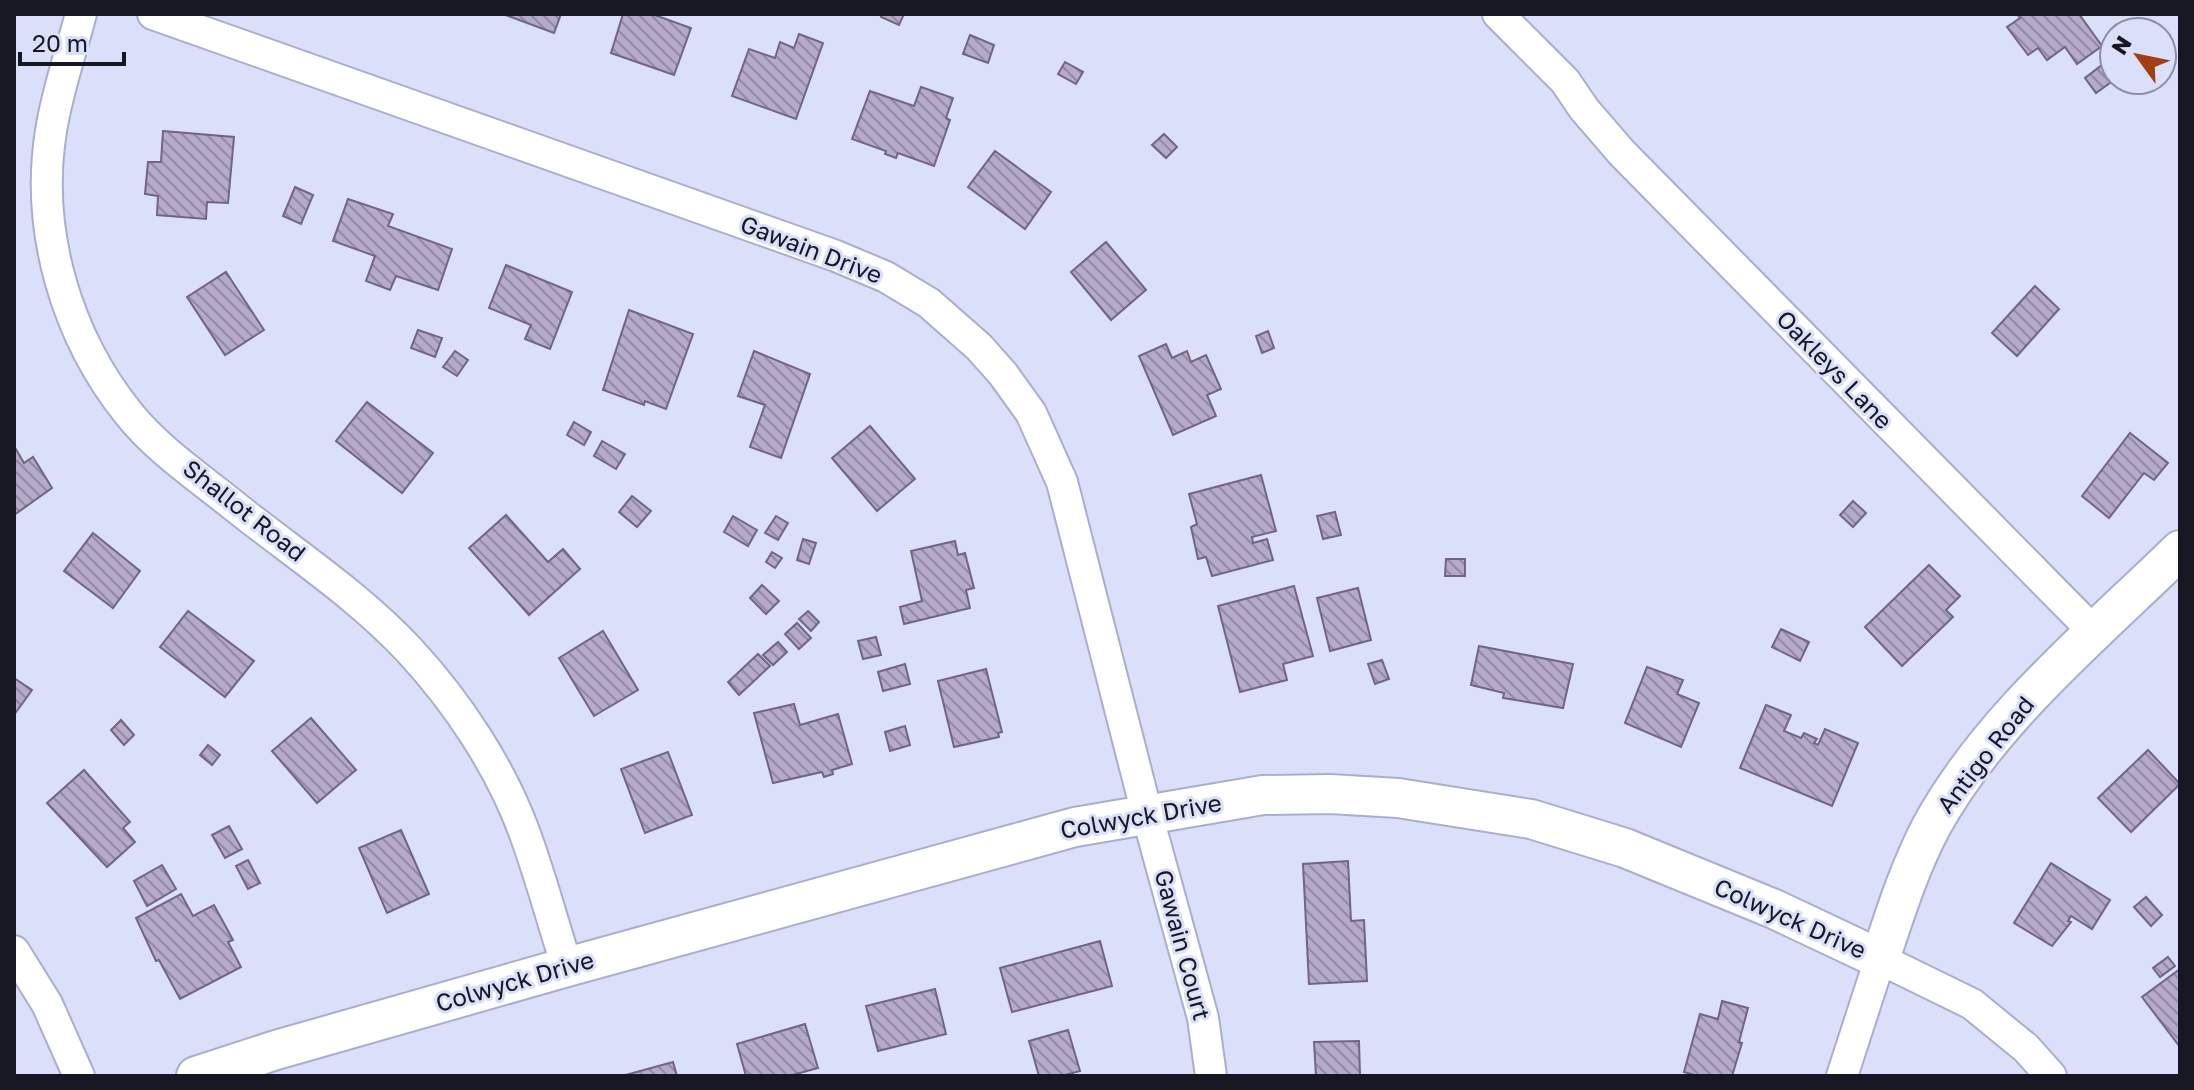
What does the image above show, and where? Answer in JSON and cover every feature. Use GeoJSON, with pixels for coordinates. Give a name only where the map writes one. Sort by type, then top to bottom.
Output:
{"type":"FeatureCollection","features":[{"type":"Feature","properties":{"kind":"street","name":"Shallot Road"},"geometry":{"type":"LineString","coordinates":[[81,14],[51,129],[47,211],[59,278],[91,361],[149,436],[347,592],[409,651],[459,710],[503,786],[525,833],[567,967]]}},
{"type":"Feature","properties":{"kind":"street","name":"Gawain Drive"},"geometry":{"type":"LineString","coordinates":[[153,14],[836,256],[886,277],[929,303],[979,347],[1003,374],[1031,413],[1062,482],[1147,814]]}},
{"type":"Feature","properties":{"kind":"street","name":"Oakleys Lane"},"geometry":{"type":"LineString","coordinates":[[1498,14],[1565,81],[1584,109],[1622,153],[2095,633]]}},
{"type":"Feature","properties":{"kind":"street"},"geometry":{"type":"LineString","coordinates":[[2095,633],[2180,550]]}},
{"type":"Feature","properties":{"kind":"street","name":"Antigo Road"},"geometry":{"type":"LineString","coordinates":[[1842,1076],[1908,877],[1931,828],[1958,783],[2008,719],[2095,633]]}},
{"type":"Feature","properties":{"kind":"street","name":"Colwyck Drive"},"geometry":{"type":"LineString","coordinates":[[196,1076],[567,967],[1075,827],[1263,795],[1330,794],[1398,798],[1531,819],[1625,848],[1774,909],[1972,1004],[2026,1048],[2051,1076]]}},
{"type":"Feature","properties":{"kind":"street","name":"Gawain Court"},"geometry":{"type":"LineString","coordinates":[[1147,814],[1203,1018],[1211,1076]]}},
{"type":"Feature","properties":{"kind":"street"},"geometry":{"type":"LineString","coordinates":[[14,951],[47,1004],[79,1076]]}},
{"type":"Feature","properties":{"kind":"building"},"geometry":{"type":"Polygon","coordinates":[[[503,14],[561,14],[554,33],[503,14]]]}},
{"type":"Feature","properties":{"kind":"building"},"geometry":{"type":"Polygon","coordinates":[[[623,14],[652,14],[691,28],[674,75],[611,53],[623,14]]]}},
{"type":"Feature","properties":{"kind":"building"},"geometry":{"type":"Polygon","coordinates":[[[882,14],[904,14],[899,25],[881,17],[882,14]]]}},
{"type":"Feature","properties":{"kind":"building"},"geometry":{"type":"Polygon","coordinates":[[[2017,14],[2079,14],[2098,40],[2098,49],[2077,64],[2065,47],[2047,60],[2038,48],[2028,55],[2007,27],[2020,18],[2017,14]]]}},
{"type":"Feature","properties":{"kind":"building"},"geometry":{"type":"Polygon","coordinates":[[[799,34],[823,43],[796,119],[732,96],[749,49],[775,58],[780,42],[794,48],[799,34]]]}},
{"type":"Feature","properties":{"kind":"building"},"geometry":{"type":"Polygon","coordinates":[[[970,35],[994,45],[988,63],[963,54],[970,35]]]}},
{"type":"Feature","properties":{"kind":"building"},"geometry":{"type":"Polygon","coordinates":[[[1065,62],[1083,72],[1076,84],[1058,74],[1065,62]]]}},
{"type":"Feature","properties":{"kind":"building"},"geometry":{"type":"Polygon","coordinates":[[[2098,68],[2098,92],[2096,93],[2085,78],[2098,68]]]}},
{"type":"Feature","properties":{"kind":"building"},"geometry":{"type":"Polygon","coordinates":[[[921,87],[953,98],[946,118],[950,120],[934,166],[898,153],[896,158],[885,154],[886,151],[852,139],[870,91],[914,106],[921,87]]]}},
{"type":"Feature","properties":{"kind":"building"},"geometry":{"type":"Polygon","coordinates":[[[163,131],[234,137],[228,203],[207,202],[206,219],[157,215],[158,196],[145,194],[148,162],[161,162],[163,131]]]}},
{"type":"Feature","properties":{"kind":"building"},"geometry":{"type":"Polygon","coordinates":[[[1164,134],[1177,147],[1166,158],[1152,145],[1164,134]]]}},
{"type":"Feature","properties":{"kind":"building"},"geometry":{"type":"Polygon","coordinates":[[[995,151],[1051,192],[1025,229],[968,187],[995,151]]]}},
{"type":"Feature","properties":{"kind":"building"},"geometry":{"type":"Polygon","coordinates":[[[295,187],[313,195],[301,224],[283,216],[295,187]]]}},
{"type":"Feature","properties":{"kind":"building"},"geometry":{"type":"Polygon","coordinates":[[[348,199],[393,214],[388,226],[452,249],[438,290],[396,276],[390,290],[366,281],[375,256],[333,241],[348,199]]]}},
{"type":"Feature","properties":{"kind":"building"},"geometry":{"type":"Polygon","coordinates":[[[1106,242],[1146,290],[1111,320],[1071,272],[1106,242]]]}},
{"type":"Feature","properties":{"kind":"building"},"geometry":{"type":"Polygon","coordinates":[[[506,265],[572,292],[550,349],[525,339],[531,325],[489,308],[506,265]]]}},
{"type":"Feature","properties":{"kind":"building"},"geometry":{"type":"Polygon","coordinates":[[[226,272],[264,330],[225,355],[187,297],[226,272]]]}},
{"type":"Feature","properties":{"kind":"building"},"geometry":{"type":"Polygon","coordinates":[[[2035,286],[2059,309],[2017,356],[1992,333],[2035,286]]]}},
{"type":"Feature","properties":{"kind":"building"},"geometry":{"type":"Polygon","coordinates":[[[629,310],[693,334],[666,409],[645,401],[644,405],[603,390],[629,310]]]}},
{"type":"Feature","properties":{"kind":"building"},"geometry":{"type":"Polygon","coordinates":[[[418,330],[442,338],[435,357],[411,348],[418,330]]]}},
{"type":"Feature","properties":{"kind":"building"},"geometry":{"type":"Polygon","coordinates":[[[1268,331],[1274,348],[1262,353],[1256,336],[1268,331]]]}},
{"type":"Feature","properties":{"kind":"building"},"geometry":{"type":"Polygon","coordinates":[[[1166,344],[1172,358],[1187,351],[1191,362],[1206,355],[1221,389],[1207,395],[1216,416],[1173,435],[1139,356],[1166,344]]]}},
{"type":"Feature","properties":{"kind":"building"},"geometry":{"type":"Polygon","coordinates":[[[455,351],[468,360],[457,376],[443,367],[455,351]]]}},
{"type":"Feature","properties":{"kind":"building"},"geometry":{"type":"Polygon","coordinates":[[[754,351],[810,374],[781,458],[750,447],[765,405],[738,396],[754,351]]]}},
{"type":"Feature","properties":{"kind":"building"},"geometry":{"type":"Polygon","coordinates":[[[367,402],[433,453],[402,493],[336,441],[367,402]]]}},
{"type":"Feature","properties":{"kind":"building"},"geometry":{"type":"Polygon","coordinates":[[[574,422],[591,432],[584,445],[567,435],[574,422]]]}},
{"type":"Feature","properties":{"kind":"building"},"geometry":{"type":"Polygon","coordinates":[[[870,426],[915,479],[877,511],[832,458],[870,426]]]}},
{"type":"Feature","properties":{"kind":"building"},"geometry":{"type":"Polygon","coordinates":[[[2130,433],[2168,463],[2154,480],[2144,473],[2109,518],[2082,496],[2130,433]]]}},
{"type":"Feature","properties":{"kind":"building"},"geometry":{"type":"Polygon","coordinates":[[[602,441],[625,454],[616,469],[594,456],[602,441]]]}},
{"type":"Feature","properties":{"kind":"building"},"geometry":{"type":"Polygon","coordinates":[[[14,446],[24,463],[33,457],[52,488],[14,515],[14,446]]]}},
{"type":"Feature","properties":{"kind":"building"},"geometry":{"type":"Polygon","coordinates":[[[1261,475],[1276,531],[1252,537],[1253,543],[1267,539],[1273,560],[1212,576],[1206,557],[1198,559],[1191,527],[1197,524],[1189,494],[1261,475]]]}},
{"type":"Feature","properties":{"kind":"building"},"geometry":{"type":"Polygon","coordinates":[[[632,496],[651,511],[637,527],[619,512],[632,496]]]}},
{"type":"Feature","properties":{"kind":"building"},"geometry":{"type":"Polygon","coordinates":[[[1853,501],[1866,513],[1853,527],[1840,515],[1853,501]]]}},
{"type":"Feature","properties":{"kind":"building"},"geometry":{"type":"Polygon","coordinates":[[[1335,512],[1341,535],[1323,539],[1317,516],[1335,512]]]}},
{"type":"Feature","properties":{"kind":"building"},"geometry":{"type":"Polygon","coordinates":[[[506,515],[548,562],[563,549],[580,569],[529,615],[469,548],[506,515]]]}},
{"type":"Feature","properties":{"kind":"building"},"geometry":{"type":"Polygon","coordinates":[[[733,516],[757,530],[748,546],[724,532],[733,516]]]}},
{"type":"Feature","properties":{"kind":"building"},"geometry":{"type":"Polygon","coordinates":[[[776,516],[788,523],[778,540],[765,533],[776,516]]]}},
{"type":"Feature","properties":{"kind":"building"},"geometry":{"type":"Polygon","coordinates":[[[93,533],[140,571],[113,608],[64,571],[93,533]]]}},
{"type":"Feature","properties":{"kind":"building"},"geometry":{"type":"Polygon","coordinates":[[[803,539],[816,543],[809,564],[797,560],[803,539]]]}},
{"type":"Feature","properties":{"kind":"building"},"geometry":{"type":"Polygon","coordinates":[[[955,541],[958,555],[965,553],[974,588],[966,590],[970,608],[904,624],[900,607],[922,601],[911,551],[955,541]]]}},
{"type":"Feature","properties":{"kind":"building"},"geometry":{"type":"Polygon","coordinates":[[[772,552],[782,558],[775,568],[766,562],[772,552]]]}},
{"type":"Feature","properties":{"kind":"building"},"geometry":{"type":"Polygon","coordinates":[[[1446,559],[1465,559],[1465,576],[1445,576],[1446,559]]]}},
{"type":"Feature","properties":{"kind":"building"},"geometry":{"type":"Polygon","coordinates":[[[1929,565],[1960,596],[1946,610],[1953,617],[1902,666],[1865,627],[1929,565]]]}},
{"type":"Feature","properties":{"kind":"building"},"geometry":{"type":"Polygon","coordinates":[[[762,585],[779,601],[766,614],[750,598],[762,585]]]}},
{"type":"Feature","properties":{"kind":"building"},"geometry":{"type":"Polygon","coordinates":[[[1294,586],[1313,656],[1283,664],[1287,680],[1240,692],[1218,606],[1294,586]]]}},
{"type":"Feature","properties":{"kind":"building"},"geometry":{"type":"Polygon","coordinates":[[[1358,588],[1371,640],[1330,651],[1317,598],[1358,588]]]}},
{"type":"Feature","properties":{"kind":"building"},"geometry":{"type":"Polygon","coordinates":[[[188,611],[254,661],[225,697],[160,647],[188,611]]]}},
{"type":"Feature","properties":{"kind":"building"},"geometry":{"type":"Polygon","coordinates":[[[808,611],[819,622],[811,631],[799,619],[808,611]]]}},
{"type":"Feature","properties":{"kind":"building"},"geometry":{"type":"Polygon","coordinates":[[[797,623],[811,638],[799,649],[785,634],[797,623]]]}},
{"type":"Feature","properties":{"kind":"building"},"geometry":{"type":"Polygon","coordinates":[[[1781,629],[1809,642],[1800,661],[1772,647],[1781,629]]]}},
{"type":"Feature","properties":{"kind":"building"},"geometry":{"type":"Polygon","coordinates":[[[603,631],[638,690],[594,716],[559,658],[603,631]]]}},
{"type":"Feature","properties":{"kind":"building"},"geometry":{"type":"Polygon","coordinates":[[[876,637],[881,655],[863,659],[858,641],[876,637]]]}},
{"type":"Feature","properties":{"kind":"building"},"geometry":{"type":"Polygon","coordinates":[[[778,642],[787,652],[773,665],[763,655],[778,642]]]}},
{"type":"Feature","properties":{"kind":"building"},"geometry":{"type":"Polygon","coordinates":[[[1479,646],[1573,664],[1563,708],[1503,698],[1504,693],[1471,685],[1479,646]]]}},
{"type":"Feature","properties":{"kind":"building"},"geometry":{"type":"Polygon","coordinates":[[[758,654],[770,666],[739,695],[728,682],[758,654]]]}},
{"type":"Feature","properties":{"kind":"building"},"geometry":{"type":"Polygon","coordinates":[[[1382,660],[1389,679],[1375,684],[1368,664],[1382,660]]]}},
{"type":"Feature","properties":{"kind":"building"},"geometry":{"type":"Polygon","coordinates":[[[905,664],[910,684],[883,691],[878,672],[905,664]]]}},
{"type":"Feature","properties":{"kind":"building"},"geometry":{"type":"Polygon","coordinates":[[[1647,667],[1683,680],[1677,694],[1699,703],[1681,747],[1625,723],[1647,667]]]}},
{"type":"Feature","properties":{"kind":"building"},"geometry":{"type":"Polygon","coordinates":[[[986,669],[1002,732],[998,733],[999,737],[954,747],[938,681],[986,669]]]}},
{"type":"Feature","properties":{"kind":"building"},"geometry":{"type":"Polygon","coordinates":[[[14,678],[32,690],[14,715],[14,678]]]}},
{"type":"Feature","properties":{"kind":"building"},"geometry":{"type":"Polygon","coordinates":[[[794,704],[800,725],[838,714],[852,764],[832,770],[833,774],[824,777],[822,772],[773,783],[754,713],[794,704]]]}},
{"type":"Feature","properties":{"kind":"building"},"geometry":{"type":"Polygon","coordinates":[[[1766,705],[1791,715],[1784,731],[1801,738],[1804,733],[1817,739],[1814,743],[1818,745],[1825,729],[1858,743],[1832,806],[1740,768],[1766,705]]]}},
{"type":"Feature","properties":{"kind":"building"},"geometry":{"type":"Polygon","coordinates":[[[311,718],[356,770],[317,803],[272,751],[311,718]]]}},
{"type":"Feature","properties":{"kind":"building"},"geometry":{"type":"Polygon","coordinates":[[[121,720],[134,735],[124,745],[111,730],[121,720]]]}},
{"type":"Feature","properties":{"kind":"building"},"geometry":{"type":"Polygon","coordinates":[[[905,726],[910,745],[890,751],[885,732],[905,726]]]}},
{"type":"Feature","properties":{"kind":"building"},"geometry":{"type":"Polygon","coordinates":[[[208,745],[220,755],[212,765],[200,755],[208,745]]]}},
{"type":"Feature","properties":{"kind":"building"},"geometry":{"type":"Polygon","coordinates":[[[2148,750],[2180,784],[2131,832],[2098,798],[2148,750]]]}},
{"type":"Feature","properties":{"kind":"building"},"geometry":{"type":"Polygon","coordinates":[[[668,752],[692,815],[645,833],[621,769],[668,752]]]}},
{"type":"Feature","properties":{"kind":"building"},"geometry":{"type":"Polygon","coordinates":[[[84,770],[130,822],[123,828],[135,842],[107,867],[47,803],[84,770]]]}},
{"type":"Feature","properties":{"kind":"building"},"geometry":{"type":"Polygon","coordinates":[[[229,826],[242,849],[225,858],[212,835],[229,826]]]}},
{"type":"Feature","properties":{"kind":"building"},"geometry":{"type":"Polygon","coordinates":[[[401,830],[429,894],[387,913],[359,848],[401,830]]]}},
{"type":"Feature","properties":{"kind":"building"},"geometry":{"type":"Polygon","coordinates":[[[248,860],[260,883],[248,889],[236,866],[248,860]]]}},
{"type":"Feature","properties":{"kind":"building"},"geometry":{"type":"Polygon","coordinates":[[[1348,861],[1351,921],[1364,920],[1367,981],[1309,984],[1303,864],[1348,861]]]}},
{"type":"Feature","properties":{"kind":"building"},"geometry":{"type":"Polygon","coordinates":[[[2051,863],[2110,900],[2092,929],[2071,916],[2068,921],[2071,922],[2052,946],[2014,923],[2051,863]]]}},
{"type":"Feature","properties":{"kind":"building"},"geometry":{"type":"Polygon","coordinates":[[[162,865],[176,889],[147,906],[134,881],[162,865]]]}},
{"type":"Feature","properties":{"kind":"building"},"geometry":{"type":"Polygon","coordinates":[[[181,894],[193,916],[214,905],[233,940],[228,942],[241,967],[180,999],[159,960],[156,961],[136,918],[181,894]]]}},
{"type":"Feature","properties":{"kind":"building"},"geometry":{"type":"Polygon","coordinates":[[[2146,897],[2162,915],[2151,926],[2134,907],[2146,897]]]}},
{"type":"Feature","properties":{"kind":"building"},"geometry":{"type":"Polygon","coordinates":[[[1100,941],[1112,986],[1012,1012],[1000,968],[1100,941]]]}},
{"type":"Feature","properties":{"kind":"building"},"geometry":{"type":"Polygon","coordinates":[[[2168,957],[2175,966],[2160,977],[2153,968],[2168,957]]]}},
{"type":"Feature","properties":{"kind":"building"},"geometry":{"type":"Polygon","coordinates":[[[2180,969],[2180,1047],[2142,997],[2180,969]]]}},
{"type":"Feature","properties":{"kind":"building"},"geometry":{"type":"Polygon","coordinates":[[[935,989],[946,1034],[878,1051],[866,1006],[935,989]]]}},
{"type":"Feature","properties":{"kind":"building"},"geometry":{"type":"Polygon","coordinates":[[[1722,1001],[1748,1008],[1732,1076],[1698,1076],[1684,1072],[1700,1014],[1718,1019],[1722,1001]]]}},
{"type":"Feature","properties":{"kind":"building"},"geometry":{"type":"Polygon","coordinates":[[[805,1024],[818,1068],[789,1076],[746,1076],[737,1044],[805,1024]]]}},
{"type":"Feature","properties":{"kind":"building"},"geometry":{"type":"Polygon","coordinates":[[[1068,1030],[1080,1071],[1061,1076],[1039,1076],[1029,1041],[1068,1030]]]}},
{"type":"Feature","properties":{"kind":"building"},"geometry":{"type":"Polygon","coordinates":[[[1359,1041],[1360,1076],[1316,1076],[1314,1042],[1359,1041]]]}},
{"type":"Feature","properties":{"kind":"building"},"geometry":{"type":"Polygon","coordinates":[[[673,1062],[677,1076],[622,1076],[673,1062]]]}}]}
